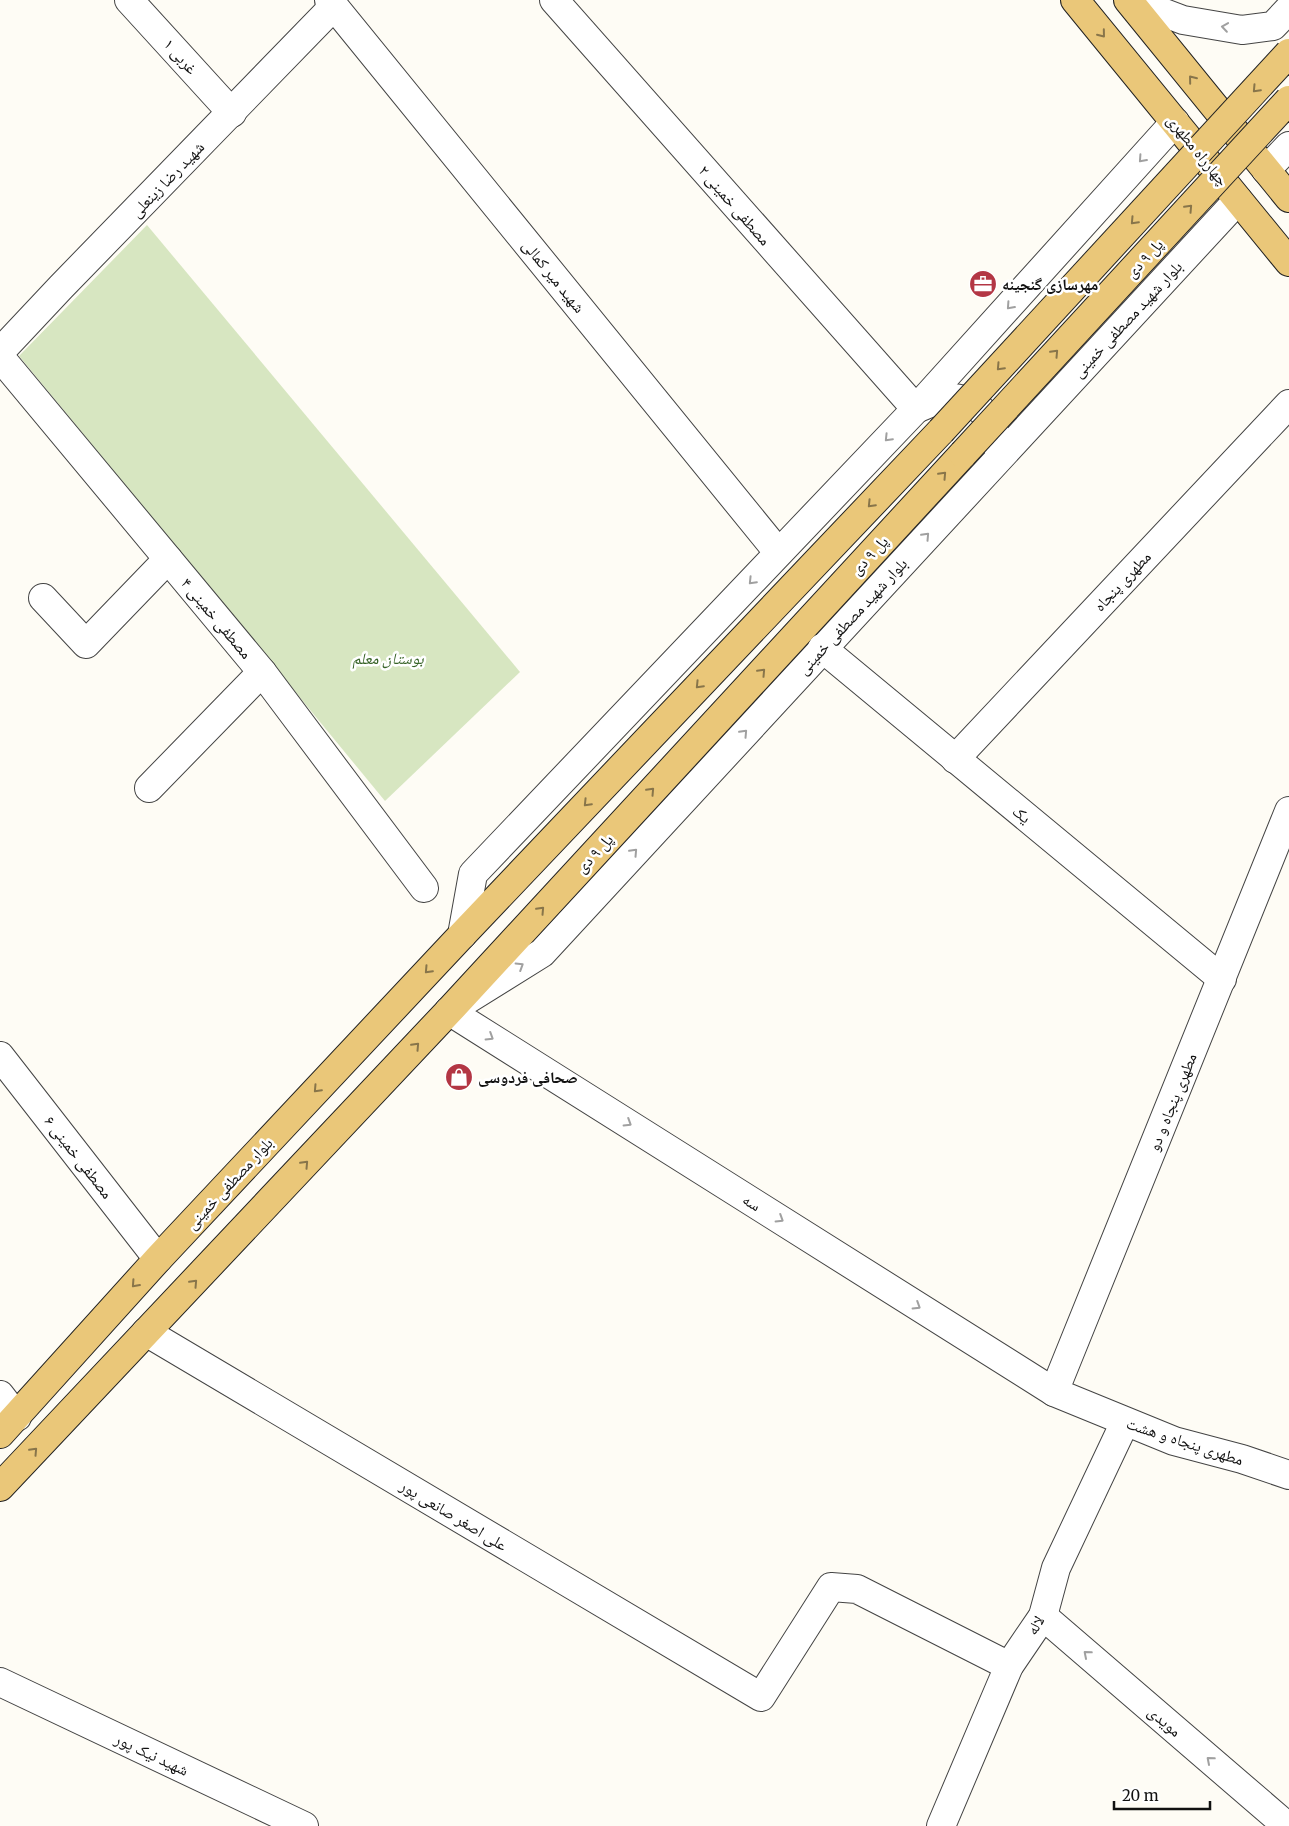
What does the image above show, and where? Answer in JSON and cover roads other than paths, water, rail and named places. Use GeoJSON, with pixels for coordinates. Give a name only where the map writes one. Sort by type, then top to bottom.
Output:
{"type":"FeatureCollection","features":[{"type":"Feature","properties":{"kind":"main road","name":"چهارراه مطهری"},"geometry":{"type":"LineString","coordinates":[[1075,0],[1289,262]]}},
{"type":"Feature","properties":{"kind":"main road"},"geometry":{"type":"LineString","coordinates":[[1128,0],[1289,198]]}},
{"type":"Feature","properties":{"kind":"main road","name":"پل ۹ دی"},"geometry":{"type":"LineString","coordinates":[[462,934],[941,431],[1289,54]]}},
{"type":"Feature","properties":{"kind":"main road","name":"پل ۹ دی"},"geometry":{"type":"LineString","coordinates":[[449,1011],[1289,100]]}},
{"type":"Feature","properties":{"kind":"main road","name":"بلوار مصطفی خمینی"},"geometry":{"type":"LineString","coordinates":[[8,1426],[158,1258],[462,934]]}},
{"type":"Feature","properties":{"kind":"main road"},"geometry":{"type":"LineString","coordinates":[[0,1487],[449,1011]]}},
{"type":"Feature","properties":{"kind":"street","name":"۱ غربی"},"geometry":{"type":"LineString","coordinates":[[129,0],[232,113]]}},
{"type":"Feature","properties":{"kind":"street","name":"مصطفی خمینی ۲"},"geometry":{"type":"LineString","coordinates":[[554,0],[916,409]]}},
{"type":"Feature","properties":{"kind":"street"},"geometry":{"type":"LineString","coordinates":[[1135,0],[1183,20],[1242,30],[1284,16],[1287,17],[1283,35],[1289,54]]}},
{"type":"Feature","properties":{"kind":"street","name":"شهید رضا زینعلی"},"geometry":{"type":"LineString","coordinates":[[0,352],[61,287],[232,113],[332,3]]}},
{"type":"Feature","properties":{"kind":"street","name":"شهید میر کمالی"},"geometry":{"type":"LineString","coordinates":[[332,3],[778,552]]}},
{"type":"Feature","properties":{"kind":"street"},"geometry":{"type":"LineString","coordinates":[[462,934],[473,874],[916,409],[1175,122]]}},
{"type":"Feature","properties":{"kind":"street"},"geometry":{"type":"LineString","coordinates":[[1266,170],[1289,146]]}},
{"type":"Feature","properties":{"kind":"street","name":"بلوار شهید مصطفی خمینی"},"geometry":{"type":"LineString","coordinates":[[449,1011],[542,953],[1238,200]]}},
{"type":"Feature","properties":{"kind":"street","name":"مصطفی خمینی ۴"},"geometry":{"type":"LineString","coordinates":[[0,356],[262,672],[424,888]]}},
{"type":"Feature","properties":{"kind":"street"},"geometry":{"type":"LineString","coordinates":[[916,409],[935,401],[952,398],[969,401],[984,411],[993,426],[996,443],[993,460],[983,474]]}},
{"type":"Feature","properties":{"kind":"street","name":"مطهری پنجاه"},"geometry":{"type":"LineString","coordinates":[[955,759],[1289,404]]}},
{"type":"Feature","properties":{"kind":"street"},"geometry":{"type":"LineString","coordinates":[[42,598],[86,644],[168,559]]}},
{"type":"Feature","properties":{"kind":"street","name":"یک"},"geometry":{"type":"LineString","coordinates":[[822,648],[1222,979]]}},
{"type":"Feature","properties":{"kind":"street"},"geometry":{"type":"LineString","coordinates":[[149,788],[262,672]]}},
{"type":"Feature","properties":{"kind":"street","name":"مطهری پنجاه و دو"},"geometry":{"type":"LineString","coordinates":[[1054,1392],[1289,812]]}},
{"type":"Feature","properties":{"kind":"street","name":"سه"},"geometry":{"type":"LineString","coordinates":[[449,1011],[1054,1392]]}},
{"type":"Feature","properties":{"kind":"street","name":"مصطفی خمینی ۶"},"geometry":{"type":"LineString","coordinates":[[0,1056],[158,1258]]}},
{"type":"Feature","properties":{"kind":"street","name":"علی اصغر صانعی پور"},"geometry":{"type":"LineString","coordinates":[[146,1332],[761,1697],[830,1587],[857,1590],[1009,1666]]}},
{"type":"Feature","properties":{"kind":"street","name":"مطهری پنجاه و هشت"},"geometry":{"type":"LineString","coordinates":[[1054,1392],[1174,1441],[1242,1459],[1289,1475]]}},
{"type":"Feature","properties":{"kind":"street"},"geometry":{"type":"LineString","coordinates":[[0,1395],[8,1426]]}},
{"type":"Feature","properties":{"kind":"street","name":"لاله"},"geometry":{"type":"LineString","coordinates":[[941,1826],[1009,1666],[1043,1616],[1056,1568],[1125,1422]]}},
{"type":"Feature","properties":{"kind":"street","name":"مویدی"},"geometry":{"type":"LineString","coordinates":[[1043,1616],[1287,1826]]}},
{"type":"Feature","properties":{"kind":"street","name":"شهید نیک پور"},"geometry":{"type":"LineString","coordinates":[[0,1682],[304,1826]]}},
{"type":"Feature","properties":{"kind":"place","name":"مهرسازی گنجینه"},"geometry":{"type":"Point","coordinates":[983,284]}},
{"type":"Feature","properties":{"kind":"place","name":"صحافی فردوسی"},"geometry":{"type":"Point","coordinates":[459,1077]}},
{"type":"Feature","properties":{"kind":"park label","name":"بوستان معلم"},"geometry":{"type":"Point","coordinates":[388,658]}}]}
